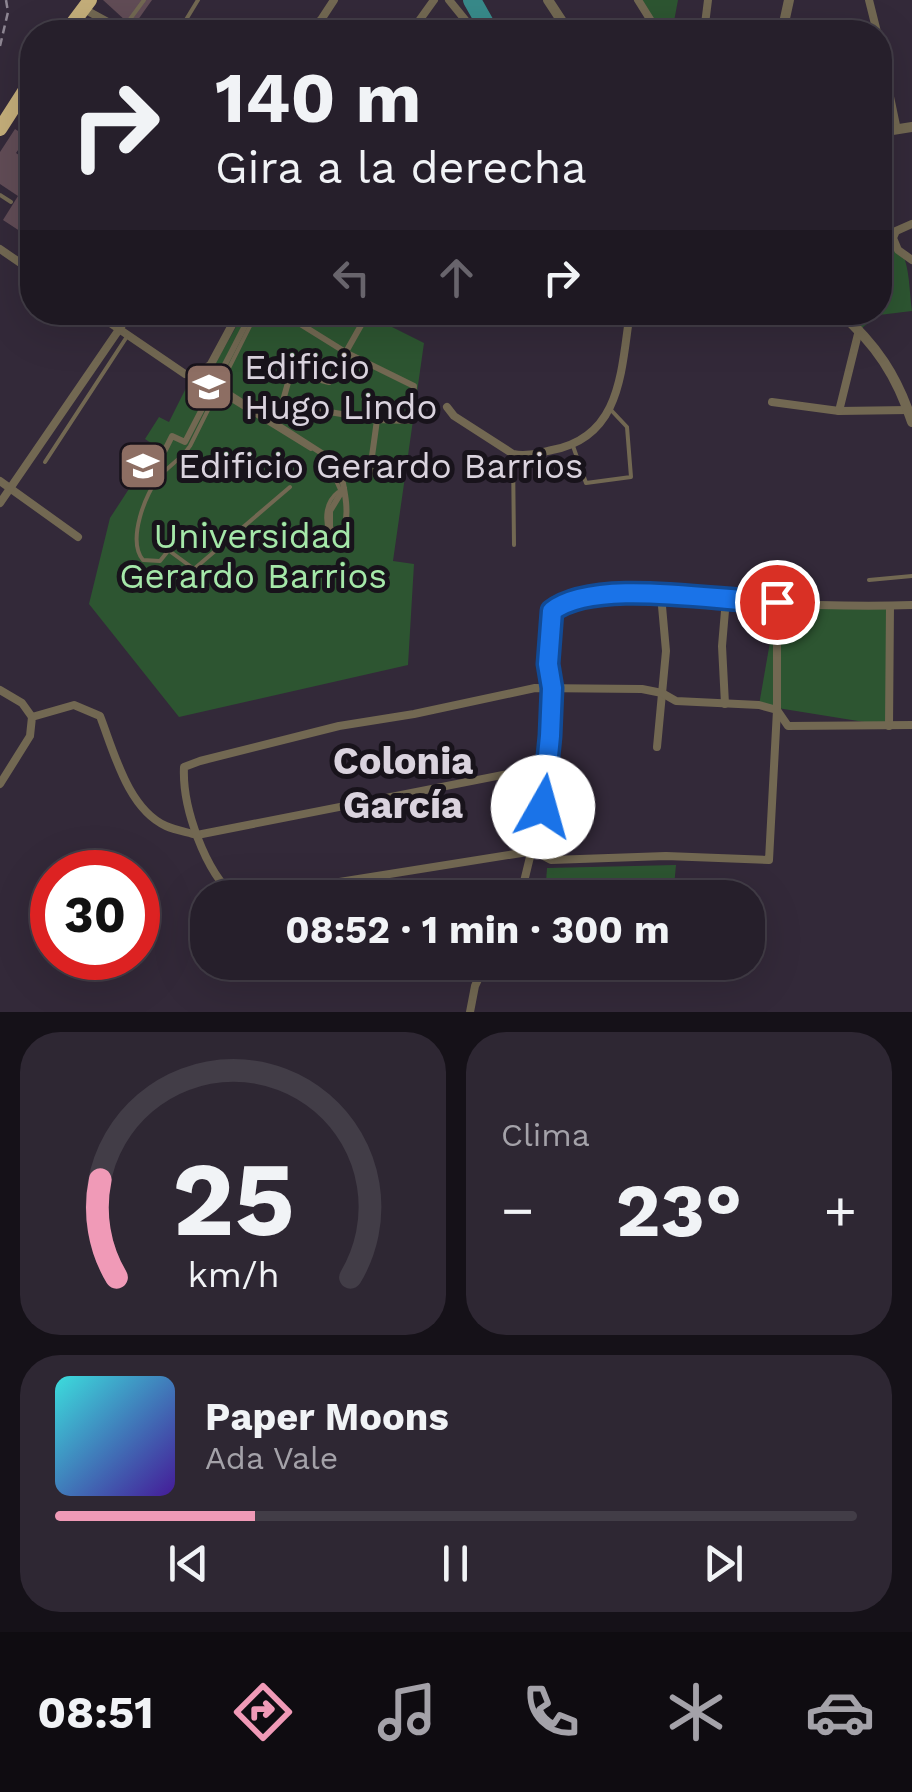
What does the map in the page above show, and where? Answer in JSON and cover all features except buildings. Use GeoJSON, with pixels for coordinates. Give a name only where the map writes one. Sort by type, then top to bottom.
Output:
{"type":"FeatureCollection","features":[{"type":"Feature","properties":{"kind":"highway"},"geometry":{"type":"LineString","coordinates":[[0,129],[20,98]]}},
{"type":"Feature","properties":{"kind":"street"},"geometry":{"type":"LineString","coordinates":[[448,0],[465,20]]}},
{"type":"Feature","properties":{"kind":"street"},"geometry":{"type":"LineString","coordinates":[[87,5],[108,20]]}},
{"type":"Feature","properties":{"kind":"street"},"geometry":{"type":"LineString","coordinates":[[892,103],[898,130]]}},
{"type":"Feature","properties":{"kind":"street"},"geometry":{"type":"LineString","coordinates":[[892,131],[912,128]]}},
{"type":"Feature","properties":{"kind":"street"},"geometry":{"type":"LineString","coordinates":[[912,224],[896,231],[893,238],[898,250],[912,260]]}},
{"type":"Feature","properties":{"kind":"street"},"geometry":{"type":"LineString","coordinates":[[113,325],[185,374],[196,376],[211,364],[232,325]]}},
{"type":"Feature","properties":{"kind":"street"},"geometry":{"type":"LineString","coordinates":[[0,503],[127,325]]}},
{"type":"Feature","properties":{"kind":"street"},"geometry":{"type":"LineString","coordinates":[[151,456],[157,446],[165,450],[172,436],[185,442],[248,325]]}},
{"type":"Feature","properties":{"kind":"street"},"geometry":{"type":"LineString","coordinates":[[302,325],[348,354],[414,386],[410,421],[376,420],[282,404],[291,372],[329,382],[348,354],[362,325]]}},
{"type":"Feature","properties":{"kind":"street"},"geometry":{"type":"LineString","coordinates":[[448,407],[454,416],[513,454],[522,456],[573,446],[612,410],[628,325]]}},
{"type":"Feature","properties":{"kind":"street"},"geometry":{"type":"LineString","coordinates":[[772,402],[910,416],[890,367],[853,325]]}},
{"type":"Feature","properties":{"kind":"street"},"geometry":{"type":"LineString","coordinates":[[839,411],[859,330]]}},
{"type":"Feature","properties":{"kind":"street"},"geometry":{"type":"LineString","coordinates":[[217,388],[339,464],[369,478],[376,420]]}},
{"type":"Feature","properties":{"kind":"street"},"geometry":{"type":"LineString","coordinates":[[339,464],[349,514],[342,533],[330,528],[330,511],[342,490]]}},
{"type":"Feature","properties":{"kind":"street"},"geometry":{"type":"LineString","coordinates":[[0,481],[78,537]]}},
{"type":"Feature","properties":{"kind":"street"},"geometry":{"type":"LineString","coordinates":[[525,880],[548,766],[552,611],[567,600],[628,594],[912,605]]}},
{"type":"Feature","properties":{"kind":"street"},"geometry":{"type":"LineString","coordinates":[[657,747],[666,651],[660,595]]}},
{"type":"Feature","properties":{"kind":"street"},"geometry":{"type":"LineString","coordinates":[[725,704],[722,646],[726,599]]}},
{"type":"Feature","properties":{"kind":"street"},"geometry":{"type":"LineString","coordinates":[[351,880],[534,851],[551,860],[666,856],[769,860],[777,710],[777,602]]}},
{"type":"Feature","properties":{"kind":"street"},"geometry":{"type":"LineString","coordinates":[[889,726],[890,606]]}},
{"type":"Feature","properties":{"kind":"street"},"geometry":{"type":"LineString","coordinates":[[220,880],[184,802],[184,767],[338,726],[534,688],[642,689],[676,701],[758,705],[777,710],[788,726],[912,725]]}},
{"type":"Feature","properties":{"kind":"street"},"geometry":{"type":"LineString","coordinates":[[0,690],[22,704],[32,718],[30,736],[0,784]]}},
{"type":"Feature","properties":{"kind":"street"},"geometry":{"type":"LineString","coordinates":[[32,718],[74,705],[100,716],[139,804],[168,827],[198,835],[548,766]]}},
{"type":"Feature","properties":{"kind":"street"},"geometry":{"type":"LineString","coordinates":[[470,1012],[478,980]]}},
{"type":"Feature","properties":{"kind":"lane"},"geometry":{"type":"LineString","coordinates":[[0,195],[10,202]]}},
{"type":"Feature","properties":{"kind":"lane"},"geometry":{"type":"LineString","coordinates":[[45,462],[124,333]]}},
{"type":"Feature","properties":{"kind":"lane"},"geometry":{"type":"LineString","coordinates":[[168,550],[160,560],[143,560],[138,554],[136,536],[158,478],[190,446],[217,388],[323,456],[330,462],[342,490]]}},
{"type":"Feature","properties":{"kind":"lane"},"geometry":{"type":"LineString","coordinates":[[573,446],[586,483],[631,477],[627,427],[612,410]]}},
{"type":"Feature","properties":{"kind":"lane"},"geometry":{"type":"LineString","coordinates":[[513,454],[514,545]]}},
{"type":"Feature","properties":{"kind":"lane"},"geometry":{"type":"LineString","coordinates":[[157,532],[157,540],[190,569],[198,567],[290,487]]}},
{"type":"Feature","properties":{"kind":"lane"},"geometry":{"type":"LineString","coordinates":[[869,580],[912,576]]}},
{"type":"Feature","properties":{"kind":"path"},"geometry":{"type":"LineString","coordinates":[[0,46],[8,12],[6,0]]}},
{"type":"Feature","properties":{"kind":"green space"},"geometry":{"type":"Polygon","coordinates":[[[640,0],[678,0],[674,20],[654,20],[640,0]]]}},
{"type":"Feature","properties":{"kind":"green space"},"geometry":{"type":"Polygon","coordinates":[[[892,238],[903,254],[912,311],[892,313],[892,238]]]}},
{"type":"Feature","properties":{"kind":"green space","name":"Universidad Gerardo Barrios"},"geometry":{"type":"Polygon","coordinates":[[[237,325],[388,325],[424,343],[393,561],[414,564],[408,665],[179,717],[89,604],[110,518],[151,455],[154,445],[145,439],[159,417],[169,422],[187,386],[199,392],[237,325]]]}},
{"type":"Feature","properties":{"kind":"green space"},"geometry":{"type":"Polygon","coordinates":[[[777,602],[890,606],[889,726],[759,705],[777,602]]]}},
{"type":"Feature","properties":{"kind":"green space"},"geometry":{"type":"Polygon","coordinates":[[[676,865],[675,880],[546,880],[547,868],[676,865]]]}},
{"type":"Feature","properties":{"kind":"waterway"},"geometry":{"type":"LineString","coordinates":[[472,0],[483,20]]}},
{"type":"Feature","properties":{"kind":"place","name":"Edificio Hugo Lindo"},"geometry":{"type":"Point","coordinates":[209,387]}},
{"type":"Feature","properties":{"kind":"place","name":"Edificio Gerardo Barrios"},"geometry":{"type":"Point","coordinates":[143,466]}},
{"type":"Feature","properties":{"kind":"district","name":"Colonia García"},"geometry":{"type":"Point","coordinates":[403,783]}},
{"type":"Feature","properties":{"kind":"route"},"geometry":{"type":"LineString","coordinates":[[543,807],[550,736],[552,688],[548,664],[552,611],[567,600],[628,594],[777,602]]}}]}
